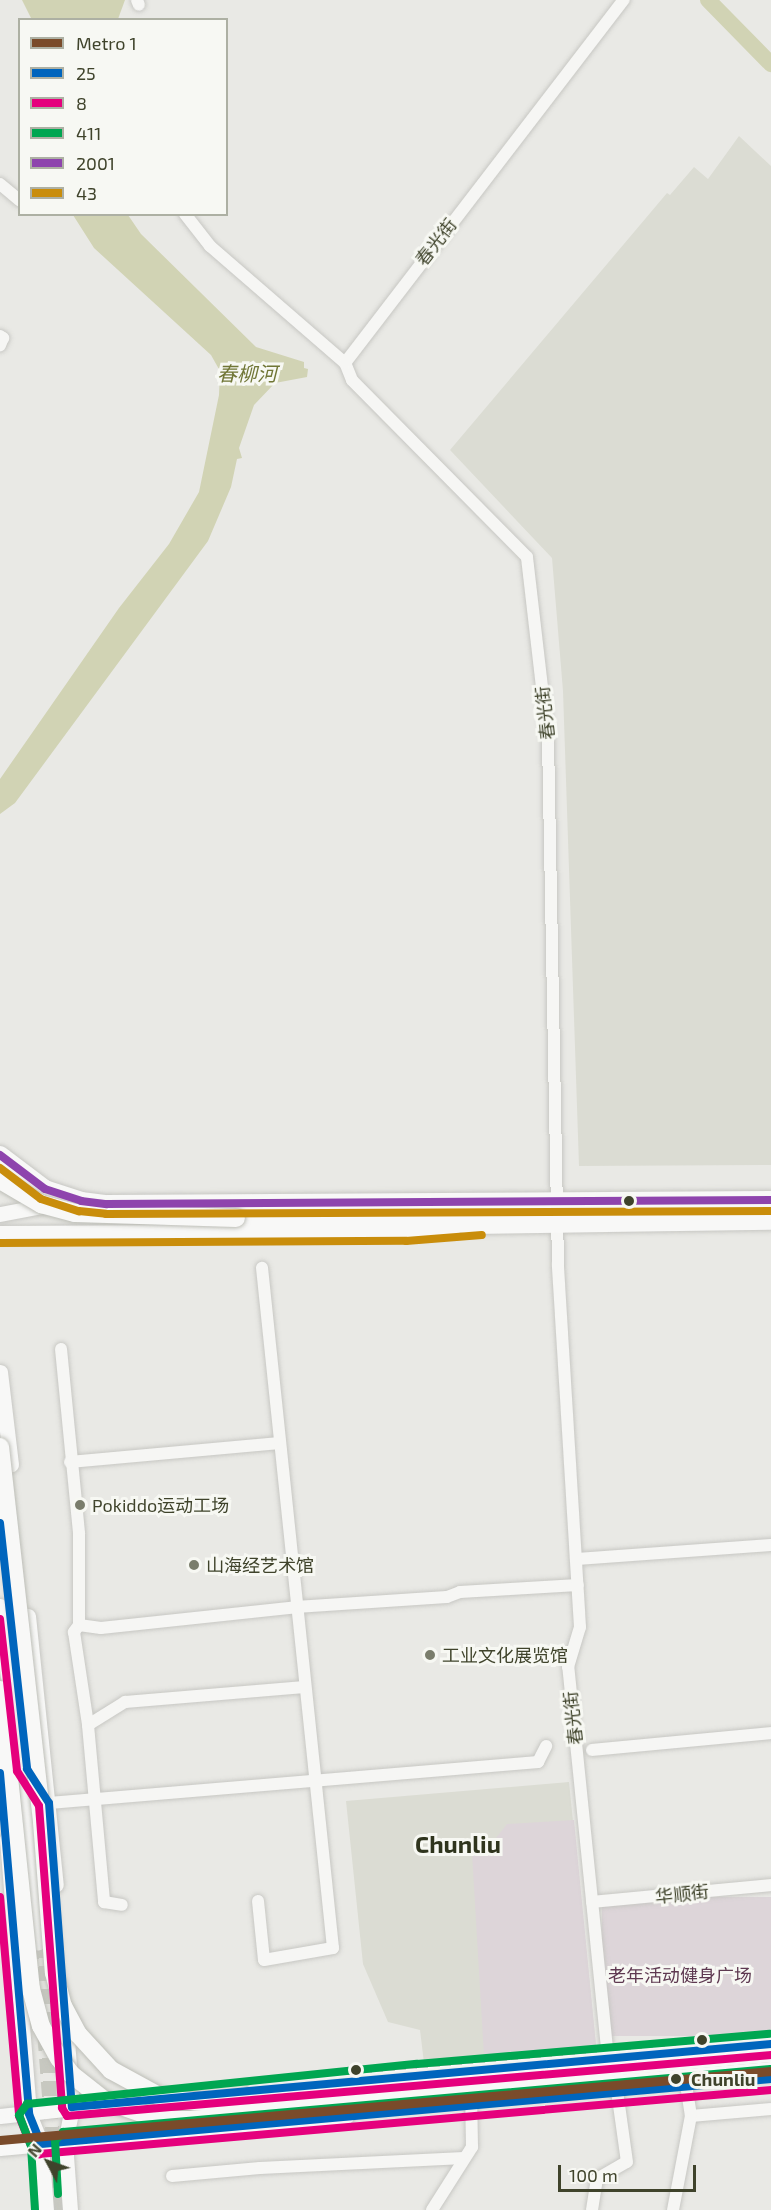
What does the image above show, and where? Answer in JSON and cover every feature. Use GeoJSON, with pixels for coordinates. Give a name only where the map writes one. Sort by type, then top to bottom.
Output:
{"type":"FeatureCollection","features":[{"type":"Feature","properties":{"kind":"highway"},"geometry":{"type":"LineString","coordinates":[[0,1155],[45,1189],[81,1201],[107,1204],[771,1200]]}},
{"type":"Feature","properties":{"kind":"highway"},"geometry":{"type":"LineString","coordinates":[[0,1180],[41,1204],[75,1214],[236,1218],[405,1217],[472,1225],[771,1221]]}},
{"type":"Feature","properties":{"kind":"highway"},"geometry":{"type":"LineString","coordinates":[[0,1447],[42,1822],[54,1973],[70,2022],[88,2048],[111,2070],[166,2100],[213,2102],[771,2053]]}},
{"type":"Feature","properties":{"kind":"highway"},"geometry":{"type":"LineString","coordinates":[[0,1689],[27,1971],[35,2008],[49,2043],[71,2074],[121,2109],[161,2120],[191,2120],[771,2071]]}},
{"type":"Feature","properties":{"kind":"main road"},"geometry":{"type":"LineString","coordinates":[[0,1214],[60,1204],[107,1204]]}},
{"type":"Feature","properties":{"kind":"main road"},"geometry":{"type":"LineString","coordinates":[[0,1233],[406,1231],[472,1225]]}},
{"type":"Feature","properties":{"kind":"main road"},"geometry":{"type":"LineString","coordinates":[[0,1246],[23,1232]]}},
{"type":"Feature","properties":{"kind":"main road"},"geometry":{"type":"LineString","coordinates":[[0,1372],[49,1803],[72,2107],[65,2142],[70,2210]]}},
{"type":"Feature","properties":{"kind":"main road"},"geometry":{"type":"LineString","coordinates":[[0,1523],[15,1664],[22,1770],[2,1807]]}},
{"type":"Feature","properties":{"kind":"main road"},"geometry":{"type":"LineString","coordinates":[[0,1606],[28,1823],[38,1943]]}},
{"type":"Feature","properties":{"kind":"main road"},"geometry":{"type":"LineString","coordinates":[[15,1664],[30,1632]]}},
{"type":"Feature","properties":{"kind":"main road"},"geometry":{"type":"LineString","coordinates":[[0,1742],[49,1803]]}},
{"type":"Feature","properties":{"kind":"main road"},"geometry":{"type":"LineString","coordinates":[[0,1773],[29,2114],[41,2144],[46,2210]]}},
{"type":"Feature","properties":{"kind":"main road"},"geometry":{"type":"LineString","coordinates":[[0,2116],[72,2107],[771,2044]]}},
{"type":"Feature","properties":{"kind":"main road"},"geometry":{"type":"LineString","coordinates":[[0,2148],[771,2079]]}},
{"type":"Feature","properties":{"kind":"street","name":"春光街"},"geometry":{"type":"LineString","coordinates":[[608,2058],[568,1667],[580,1627],[557,1202],[548,739],[527,557],[352,380],[345,363],[624,0]]}},
{"type":"Feature","properties":{"kind":"street"},"geometry":{"type":"LineString","coordinates":[[0,184],[18,199]]}},
{"type":"Feature","properties":{"kind":"street"},"geometry":{"type":"LineString","coordinates":[[187,216],[210,246],[345,363]]}},
{"type":"Feature","properties":{"kind":"street"},"geometry":{"type":"LineString","coordinates":[[0,336],[0,345]]}},
{"type":"Feature","properties":{"kind":"street"},"geometry":{"type":"LineString","coordinates":[[258,1901],[264,1960],[333,1948],[313,1779],[262,1268]]}},
{"type":"Feature","properties":{"kind":"street"},"geometry":{"type":"LineString","coordinates":[[61,1349],[70,1462],[79,1534],[79,1625],[74,1632],[88,1725],[104,1902],[122,1905]]}},
{"type":"Feature","properties":{"kind":"street"},"geometry":{"type":"LineString","coordinates":[[70,1462],[279,1443]]}},
{"type":"Feature","properties":{"kind":"street"},"geometry":{"type":"LineString","coordinates":[[576,1559],[771,1545]]}},
{"type":"Feature","properties":{"kind":"street"},"geometry":{"type":"LineString","coordinates":[[79,1625],[101,1628],[296,1607],[578,1586]]}},
{"type":"Feature","properties":{"kind":"street"},"geometry":{"type":"LineString","coordinates":[[88,1725],[125,1702],[304,1687]]}},
{"type":"Feature","properties":{"kind":"street"},"geometry":{"type":"LineString","coordinates":[[592,1750],[771,1733]]}},
{"type":"Feature","properties":{"kind":"street"},"geometry":{"type":"LineString","coordinates":[[49,1803],[313,1779],[538,1762],[546,1746]]}},
{"type":"Feature","properties":{"kind":"street","name":"华顺街"},"geometry":{"type":"LineString","coordinates":[[592,1902],[771,1885]]}},
{"type":"Feature","properties":{"kind":"street"},"geometry":{"type":"LineString","coordinates":[[432,2210],[472,2147],[471,2070]]}},
{"type":"Feature","properties":{"kind":"street"},"geometry":{"type":"LineString","coordinates":[[673,2210],[691,2116],[686,2086]]}},
{"type":"Feature","properties":{"kind":"street"},"geometry":{"type":"LineString","coordinates":[[592,2210],[597,2179],[627,2162],[617,2091]]}},
{"type":"Feature","properties":{"kind":"street"},"geometry":{"type":"LineString","coordinates":[[691,2116],[771,2109]]}},
{"type":"Feature","properties":{"kind":"street"},"geometry":{"type":"LineString","coordinates":[[172,2176],[260,2168],[464,2158]]}},
{"type":"Feature","properties":{"kind":"shaded area"},"geometry":{"type":"Polygon","coordinates":[[[739,136],[771,166],[771,1165],[579,1166],[563,691],[552,558],[450,450],[667,193],[670,195],[694,167],[708,179],[739,136]]]}},
{"type":"Feature","properties":{"kind":"shaded area"},"geometry":{"type":"Polygon","coordinates":[[[569,1782],[596,2046],[424,2063],[420,2030],[388,2022],[363,1964],[346,1801],[569,1782]]]}},
{"type":"Feature","properties":{"kind":"green space"},"geometry":{"type":"Polygon","coordinates":[[[574,1820],[596,2046],[484,2056],[472,1853],[485,1852],[507,1824],[574,1820]]]}},
{"type":"Feature","properties":{"kind":"green space","name":"老年活动健身广场"},"geometry":{"type":"Polygon","coordinates":[[[602,1897],[771,1897],[771,2036],[602,2036],[602,1897]]]}},
{"type":"Feature","properties":{"kind":"water"},"geometry":{"type":"Polygon","coordinates":[[[22,0],[125,0],[118,18],[31,18],[22,0]]]}},
{"type":"Feature","properties":{"kind":"water","name":"春柳河"},"geometry":{"type":"Polygon","coordinates":[[[74,216],[129,216],[141,234],[256,347],[304,362],[304,368],[308,369],[307,377],[275,383],[254,405],[239,448],[242,458],[237,459],[231,487],[208,541],[15,803],[0,814],[0,779],[119,608],[169,544],[199,492],[219,395],[220,371],[211,355],[94,248],[74,216]]]}},
{"type":"Feature","properties":{"kind":"waterway"},"geometry":{"type":"LineString","coordinates":[[708,0],[771,64]]}},
{"type":"Feature","properties":{"kind":"tunnel"},"geometry":{"type":"LineString","coordinates":[[38,1943],[58,2210]]}},
{"type":"Feature","properties":{"kind":"metro line","name":"1"},"geometry":{"type":"LineString","coordinates":[[0,2140],[771,2071]]}},
{"type":"Feature","properties":{"kind":"transit line","name":"2001"},"geometry":{"type":"LineString","coordinates":[[0,1155],[45,1189],[81,1201],[107,1204],[771,1200]]}},
{"type":"Feature","properties":{"kind":"transit line","name":"43"},"geometry":{"type":"LineString","coordinates":[[0,1168],[41,1199],[79,1211],[106,1214],[771,1211]]}},
{"type":"Feature","properties":{"kind":"transit line","name":"43"},"geometry":{"type":"LineString","coordinates":[[0,1243],[406,1241],[482,1235]]}},
{"type":"Feature","properties":{"kind":"transit line","name":"25"},"geometry":{"type":"LineString","coordinates":[[0,1523],[27,1769],[49,1803],[72,2107],[771,2044]]}},
{"type":"Feature","properties":{"kind":"transit line","name":"8"},"geometry":{"type":"LineString","coordinates":[[0,1619],[17,1771],[39,1806],[62,2108],[67,2116],[771,2055]]}},
{"type":"Feature","properties":{"kind":"transit line","name":"25"},"geometry":{"type":"LineString","coordinates":[[0,1773],[29,2114],[41,2144],[771,2079]]}},
{"type":"Feature","properties":{"kind":"transit line","name":"8"},"geometry":{"type":"LineString","coordinates":[[0,1897],[19,2116],[32,2149],[39,2154],[771,2090]]}},
{"type":"Feature","properties":{"kind":"transit line","name":"411"},"geometry":{"type":"LineString","coordinates":[[35,2210],[31,2146],[19,2115],[27,2104],[417,2064],[770,2034]]}},
{"type":"Feature","properties":{"kind":"transit line","name":"411"},"geometry":{"type":"LineString","coordinates":[[58,2194],[55,2141],[63,2132],[770,2069]]}},
{"type":"Feature","properties":{"kind":"place","name":"Pokiddo运动工场"},"geometry":{"type":"Point","coordinates":[80,1505]}},
{"type":"Feature","properties":{"kind":"place","name":"山海经艺术馆"},"geometry":{"type":"Point","coordinates":[194,1565]}},
{"type":"Feature","properties":{"kind":"place","name":"工业文化展览馆"},"geometry":{"type":"Point","coordinates":[430,1655]}},
{"type":"Feature","properties":{"kind":"place","name":"Chunliu"},"geometry":{"type":"Point","coordinates":[676,2079]}},
{"type":"Feature","properties":{"kind":"district","name":"Chunliu"},"geometry":{"type":"Point","coordinates":[458,1844]}}]}
